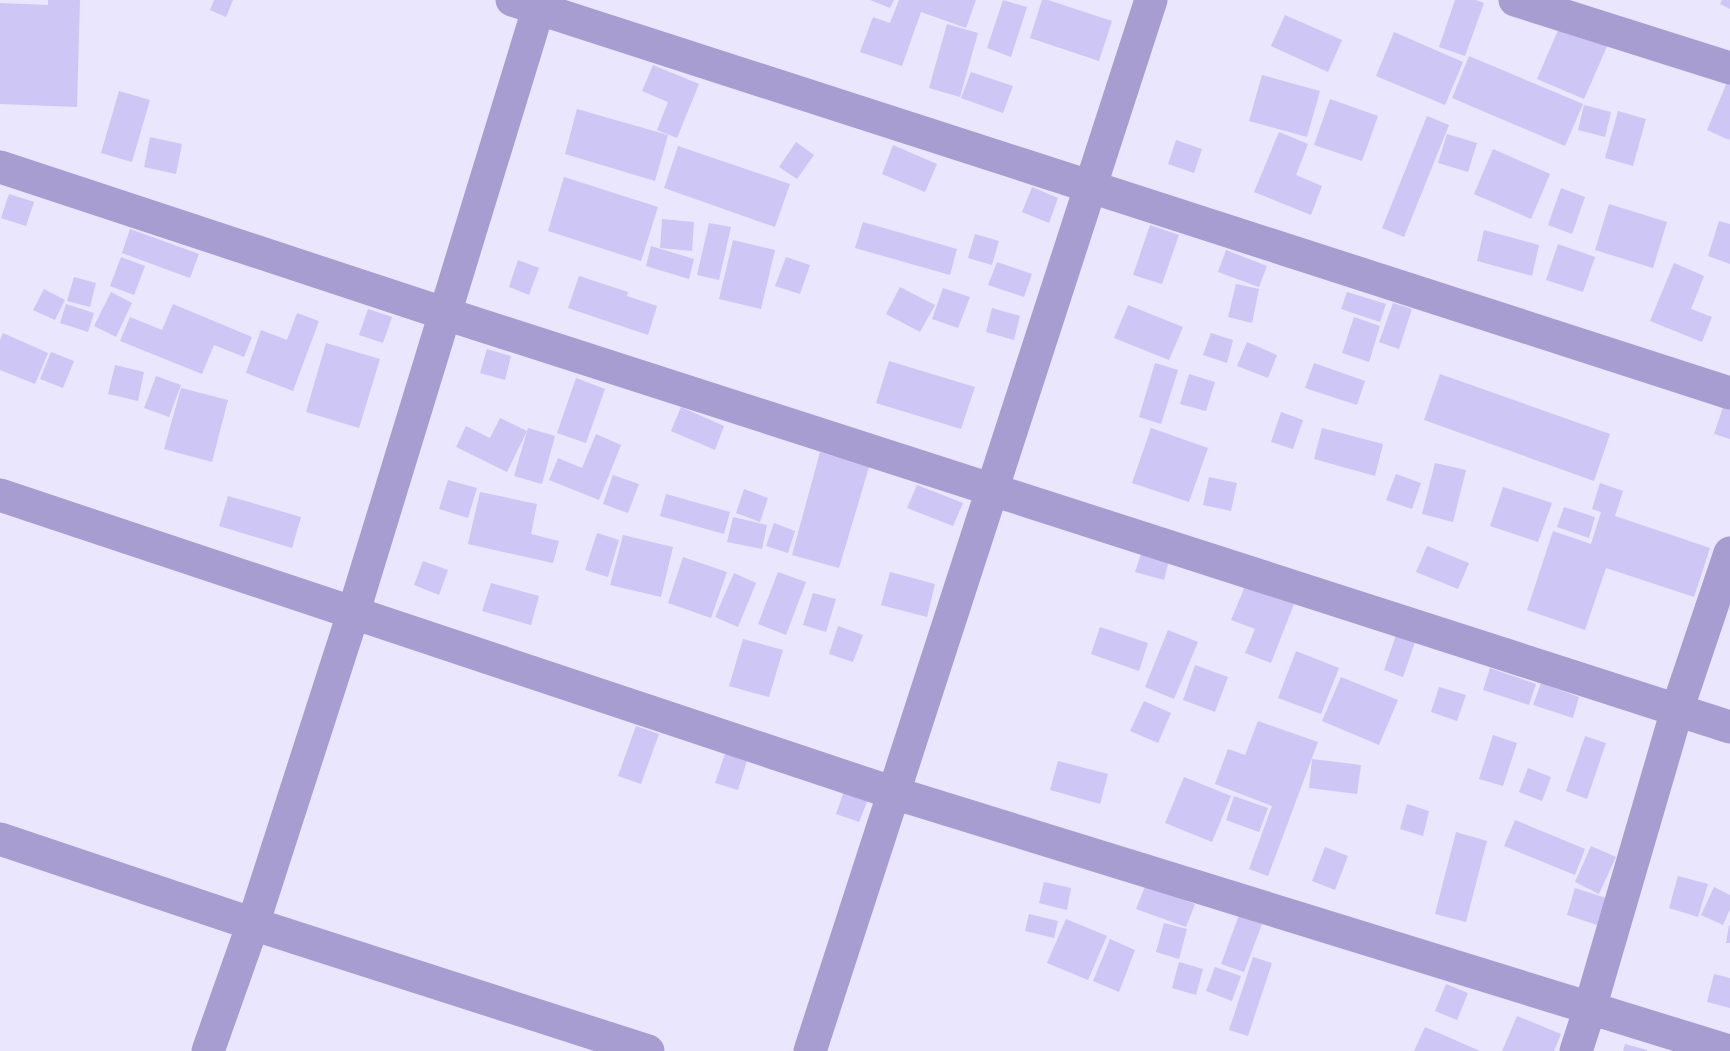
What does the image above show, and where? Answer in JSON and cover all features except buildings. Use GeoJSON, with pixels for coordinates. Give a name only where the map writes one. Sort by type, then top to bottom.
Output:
{"type":"FeatureCollection","features":[{"type":"Feature","properties":{"kind":"street"},"geometry":{"type":"LineString","coordinates":[[810,1051],[1151,0]]}},
{"type":"Feature","properties":{"kind":"street"},"geometry":{"type":"LineString","coordinates":[[1515,0],[1730,68]]}},
{"type":"Feature","properties":{"kind":"street"},"geometry":{"type":"LineString","coordinates":[[208,1051],[253,924],[446,315],[530,3],[1730,393]]}},
{"type":"Feature","properties":{"kind":"street"},"geometry":{"type":"LineString","coordinates":[[0,167],[446,315],[1730,727]]}},
{"type":"Feature","properties":{"kind":"street"},"geometry":{"type":"LineString","coordinates":[[0,495],[894,793],[1730,1051]]}},
{"type":"Feature","properties":{"kind":"street"},"geometry":{"type":"LineString","coordinates":[[1576,1051],[1677,710],[1730,553]]}},
{"type":"Feature","properties":{"kind":"street"},"geometry":{"type":"LineString","coordinates":[[0,839],[253,924],[648,1051]]}}]}
